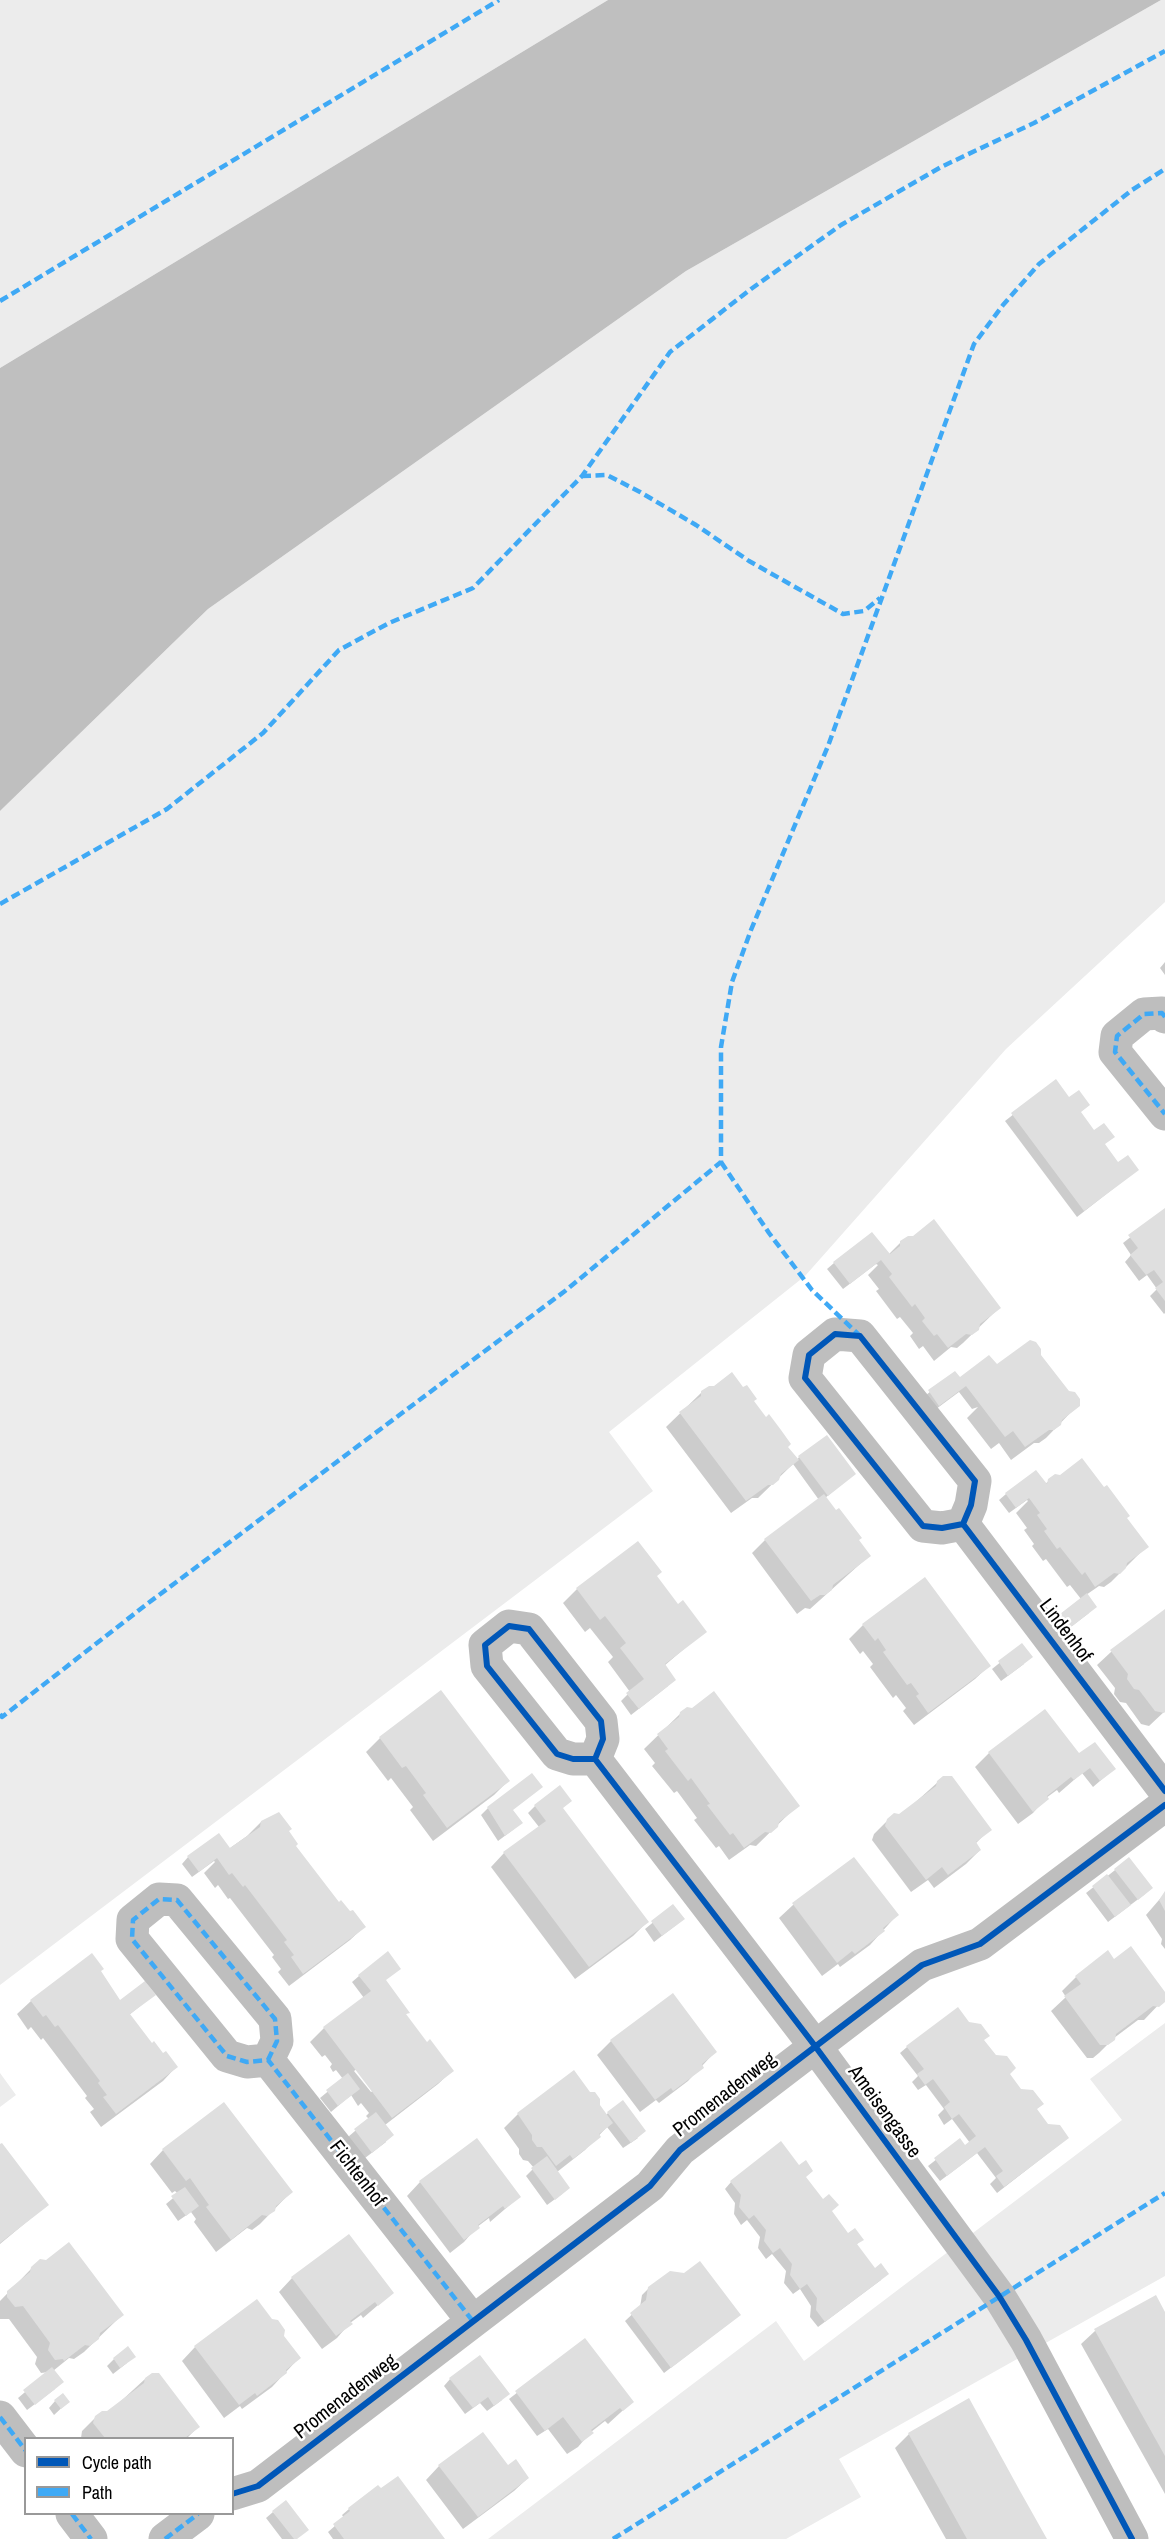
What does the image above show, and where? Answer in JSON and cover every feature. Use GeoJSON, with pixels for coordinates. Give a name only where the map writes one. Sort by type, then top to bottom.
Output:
{"type":"FeatureCollection","features":[{"type":"Feature","properties":{"kind":"street"},"geometry":{"type":"LineString","coordinates":[[1165,1017],[1162,1013],[1144,1014],[1117,1036],[1115,1052],[1165,1114]]}},
{"type":"Feature","properties":{"kind":"street"},"geometry":{"type":"LineString","coordinates":[[835,1334],[860,1336],[975,1481],[971,1504],[963,1524],[942,1528],[923,1526],[806,1378],[809,1355],[835,1334]]}},
{"type":"Feature","properties":{"kind":"street","name":"Lindenhof"},"geometry":{"type":"LineString","coordinates":[[963,1524],[1165,1791]]}},
{"type":"Feature","properties":{"kind":"street"},"geometry":{"type":"LineString","coordinates":[[509,1626],[529,1629],[601,1721],[603,1739],[595,1759],[573,1759],[557,1754],[487,1666],[485,1645],[509,1626]]}},
{"type":"Feature","properties":{"kind":"street","name":"Ameisengasse"},"geometry":{"type":"LineString","coordinates":[[595,1759],[815,2046],[999,2296],[1026,2340],[1132,2539]]}},
{"type":"Feature","properties":{"kind":"street","name":"Promenadenweg"},"geometry":{"type":"LineString","coordinates":[[234,2493],[258,2486],[650,2186],[680,2150],[922,1965],[980,1944],[1165,1805]]}},
{"type":"Feature","properties":{"kind":"street"},"geometry":{"type":"LineString","coordinates":[[159,1899],[177,1900],[275,2019],[277,2041],[268,2060],[247,2062],[227,2056],[132,1939],[133,1920],[159,1899]]}},
{"type":"Feature","properties":{"kind":"street","name":"Fichtenhof"},"geometry":{"type":"LineString","coordinates":[[268,2060],[472,2320]]}},
{"type":"Feature","properties":{"kind":"street"},"geometry":{"type":"LineString","coordinates":[[0,2417],[24,2448]]}},
{"type":"Feature","properties":{"kind":"street"},"geometry":{"type":"LineString","coordinates":[[73,2515],[91,2539]]}},
{"type":"Feature","properties":{"kind":"street"},"geometry":{"type":"LineString","coordinates":[[165,2539],[197,2515]]}},
{"type":"Feature","properties":{"kind":"shaded area"},"geometry":{"type":"Polygon","coordinates":[[[0,0],[608,0],[0,368],[0,0]]]}},
{"type":"Feature","properties":{"kind":"shaded area"},"geometry":{"type":"Polygon","coordinates":[[[608,0],[1161,0],[686,271],[208,609],[0,811],[0,368],[608,0]]]}},
{"type":"Feature","properties":{"kind":"shaded area"},"geometry":{"type":"Polygon","coordinates":[[[1161,0],[1165,0],[1165,902],[1006,1049],[805,1276],[609,1432],[653,1491],[0,1985],[0,811],[208,609],[686,271],[1161,0]]]}},
{"type":"Feature","properties":{"kind":"shaded area"},"geometry":{"type":"Polygon","coordinates":[[[1165,2023],[1165,2276],[839,2459],[861,2497],[786,2539],[488,2539],[776,2321],[804,2361],[1122,2120],[1090,2079],[1165,2023]]]}},
{"type":"Feature","properties":{"kind":"shaded area"},"geometry":{"type":"Polygon","coordinates":[[[0,2073],[16,2095],[0,2107],[0,2073]]]}},
{"type":"Feature","properties":{"kind":"building"},"geometry":{"type":"Polygon","coordinates":[[[1056,1079],[1069,1097],[1079,1090],[1090,1105],[1081,1112],[1094,1130],[1104,1123],[1115,1137],[1105,1144],[1118,1162],[1128,1155],[1139,1170],[1084,1211],[1011,1113],[1056,1079]]]}},
{"type":"Feature","properties":{"kind":"building"},"geometry":{"type":"Polygon","coordinates":[[[1165,1208],[1165,1301],[1155,1288],[1163,1282],[1154,1270],[1146,1275],[1130,1255],[1138,1248],[1128,1235],[1165,1208]]]}},
{"type":"Feature","properties":{"kind":"building"},"geometry":{"type":"Polygon","coordinates":[[[934,1219],[1001,1308],[980,1324],[979,1330],[972,1335],[966,1334],[948,1348],[922,1321],[925,1318],[915,1304],[912,1307],[889,1277],[892,1274],[881,1260],[850,1284],[833,1262],[872,1232],[890,1254],[900,1246],[900,1241],[913,1236],[934,1219]]]}},
{"type":"Feature","properties":{"kind":"building"},"geometry":{"type":"Polygon","coordinates":[[[1030,1340],[1036,1342],[1041,1349],[1041,1355],[1069,1391],[1075,1392],[1080,1399],[1080,1406],[1062,1420],[1061,1425],[1054,1430],[1049,1430],[1025,1447],[1013,1431],[1005,1437],[966,1386],[939,1406],[928,1390],[955,1371],[960,1377],[989,1355],[997,1364],[1030,1340]]]}},
{"type":"Feature","properties":{"kind":"building"},"geometry":{"type":"Polygon","coordinates":[[[732,1372],[743,1387],[747,1385],[757,1399],[754,1401],[766,1417],[769,1414],[791,1444],[788,1447],[799,1460],[781,1474],[779,1480],[773,1485],[768,1485],[746,1501],[679,1412],[701,1396],[701,1391],[714,1386],[732,1372]]]}},
{"type":"Feature","properties":{"kind":"building"},"geometry":{"type":"Polygon","coordinates":[[[827,1435],[856,1474],[828,1496],[798,1456],[827,1435]]]}},
{"type":"Feature","properties":{"kind":"building"},"geometry":{"type":"Polygon","coordinates":[[[1082,1458],[1104,1487],[1107,1485],[1130,1516],[1127,1518],[1149,1547],[1127,1563],[1126,1568],[1120,1574],[1114,1573],[1095,1587],[1085,1572],[1082,1575],[1060,1547],[1057,1549],[1044,1531],[1047,1529],[1037,1515],[1040,1513],[1029,1498],[1016,1508],[1005,1493],[1036,1470],[1047,1484],[1048,1479],[1055,1474],[1060,1475],[1082,1458]]]}},
{"type":"Feature","properties":{"kind":"building"},"geometry":{"type":"Polygon","coordinates":[[[824,1494],[836,1510],[839,1508],[862,1538],[859,1540],[871,1556],[833,1585],[832,1590],[811,1601],[764,1539],[824,1494]]]}},
{"type":"Feature","properties":{"kind":"building"},"geometry":{"type":"Polygon","coordinates":[[[638,1541],[662,1572],[657,1576],[678,1604],[683,1600],[707,1632],[665,1664],[676,1680],[639,1709],[626,1693],[644,1679],[620,1648],[626,1643],[605,1616],[600,1620],[576,1588],[638,1541]]]}},
{"type":"Feature","properties":{"kind":"building"},"geometry":{"type":"Polygon","coordinates":[[[925,1577],[991,1666],[928,1713],[916,1696],[919,1694],[911,1683],[907,1685],[883,1652],[886,1650],[878,1638],[875,1641],[862,1624],[925,1577]]]}},
{"type":"Feature","properties":{"kind":"building"},"geometry":{"type":"Polygon","coordinates":[[[1087,1593],[1097,1607],[1071,1627],[1060,1614],[1087,1593]]]}},
{"type":"Feature","properties":{"kind":"building"},"geometry":{"type":"Polygon","coordinates":[[[1165,1609],[1164,1713],[1155,1711],[1139,1690],[1134,1689],[1127,1679],[1128,1674],[1110,1650],[1165,1609]]]}},
{"type":"Feature","properties":{"kind":"building"},"geometry":{"type":"Polygon","coordinates":[[[1022,1643],[1033,1657],[1008,1676],[998,1661],[1022,1643]]]}},
{"type":"Feature","properties":{"kind":"building"},"geometry":{"type":"Polygon","coordinates":[[[441,1690],[510,1781],[447,1828],[423,1795],[426,1793],[406,1766],[402,1768],[379,1737],[441,1690]]]}},
{"type":"Feature","properties":{"kind":"building"},"geometry":{"type":"Polygon","coordinates":[[[714,1691],[800,1806],[779,1822],[778,1827],[771,1833],[765,1832],[744,1848],[733,1833],[730,1835],[707,1805],[710,1804],[691,1778],[688,1781],[665,1751],[668,1749],[657,1734],[679,1717],[680,1712],[687,1707],[692,1708],[714,1691]]]}},
{"type":"Feature","properties":{"kind":"building"},"geometry":{"type":"Polygon","coordinates":[[[1045,1709],[1079,1753],[1095,1742],[1116,1769],[1100,1781],[1090,1768],[1074,1780],[1071,1777],[1047,1796],[1049,1799],[1033,1812],[988,1752],[1045,1709]]]}},
{"type":"Feature","properties":{"kind":"building"},"geometry":{"type":"Polygon","coordinates":[[[532,1773],[543,1787],[513,1810],[523,1823],[505,1836],[487,1807],[532,1773]]]}},
{"type":"Feature","properties":{"kind":"building"},"geometry":{"type":"Polygon","coordinates":[[[943,1776],[952,1776],[992,1830],[976,1842],[981,1850],[948,1875],[942,1867],[926,1880],[885,1826],[887,1819],[894,1813],[899,1814],[936,1786],[937,1781],[943,1776]]]}},
{"type":"Feature","properties":{"kind":"building"},"geometry":{"type":"Polygon","coordinates":[[[560,1785],[572,1801],[563,1808],[649,1922],[589,1967],[503,1852],[546,1821],[534,1805],[560,1785]]]}},
{"type":"Feature","properties":{"kind":"building"},"geometry":{"type":"Polygon","coordinates":[[[279,1812],[292,1829],[289,1831],[298,1844],[296,1846],[339,1902],[341,1900],[350,1911],[353,1910],[366,1927],[303,1974],[291,1957],[294,1955],[284,1942],[287,1940],[245,1885],[243,1887],[232,1873],[229,1875],[217,1858],[199,1872],[187,1856],[219,1833],[230,1848],[260,1827],[261,1821],[279,1812]]]}},
{"type":"Feature","properties":{"kind":"building"},"geometry":{"type":"Polygon","coordinates":[[[854,1857],[899,1915],[883,1928],[885,1931],[855,1954],[852,1951],[837,1963],[792,1903],[854,1857]]]}},
{"type":"Feature","properties":{"kind":"building"},"geometry":{"type":"Polygon","coordinates":[[[1129,1857],[1153,1888],[1138,1900],[1114,1869],[1129,1857]]]}},
{"type":"Feature","properties":{"kind":"building"},"geometry":{"type":"Polygon","coordinates":[[[1107,1874],[1131,1905],[1115,1917],[1092,1886],[1107,1874]]]}},
{"type":"Feature","properties":{"kind":"building"},"geometry":{"type":"Polygon","coordinates":[[[1165,1891],[1165,1911],[1159,1900],[1165,1891]]]}},
{"type":"Feature","properties":{"kind":"building"},"geometry":{"type":"Polygon","coordinates":[[[673,1904],[685,1919],[662,1936],[651,1921],[673,1904]]]}},
{"type":"Feature","properties":{"kind":"building"},"geometry":{"type":"Polygon","coordinates":[[[1131,1946],[1165,1992],[1165,2002],[1159,2007],[1153,2006],[1116,2034],[1115,2040],[1108,2045],[1100,2045],[1064,1996],[1081,1984],[1075,1976],[1108,1950],[1114,1959],[1131,1946]]]}},
{"type":"Feature","properties":{"kind":"building"},"geometry":{"type":"Polygon","coordinates":[[[388,1951],[401,1969],[386,1980],[410,2013],[406,2014],[427,2042],[430,2039],[454,2071],[392,2118],[323,2027],[371,1991],[358,1975],[388,1951]]]}},
{"type":"Feature","properties":{"kind":"building"},"geometry":{"type":"Polygon","coordinates":[[[92,1953],[104,1969],[101,1971],[120,2000],[145,1981],[156,1995],[130,2014],[152,2043],[154,2041],[163,2053],[166,2051],[178,2067],[116,2114],[103,2097],[107,2095],[98,2083],[100,2081],[58,2025],[55,2027],[46,2015],[43,2017],[30,2000],[92,1953]]]}},
{"type":"Feature","properties":{"kind":"building"},"geometry":{"type":"Polygon","coordinates":[[[673,1993],[717,2052],[702,2064],[704,2068],[673,2091],[671,2088],[655,2100],[610,2040],[673,1993]]]}},
{"type":"Feature","properties":{"kind":"building"},"geometry":{"type":"Polygon","coordinates":[[[958,2007],[969,2022],[981,2024],[990,2036],[984,2040],[996,2055],[1007,2056],[1016,2068],[1010,2074],[1021,2089],[1033,2090],[1044,2104],[1037,2109],[1048,2124],[1060,2125],[1069,2138],[1004,2187],[996,2176],[1003,2171],[985,2147],[947,2176],[934,2158],[960,2138],[965,2145],[976,2136],[959,2114],[952,2119],[944,2107],[950,2102],[933,2079],[925,2085],[917,2074],[924,2069],[906,2046],[958,2007]]]}},
{"type":"Feature","properties":{"kind":"building"},"geometry":{"type":"Polygon","coordinates":[[[574,2070],[590,2092],[595,2092],[600,2099],[600,2105],[613,2123],[599,2134],[601,2137],[573,2159],[570,2155],[556,2166],[542,2147],[537,2147],[517,2113],[574,2070]]]}},
{"type":"Feature","properties":{"kind":"building"},"geometry":{"type":"Polygon","coordinates":[[[348,2073],[360,2089],[338,2106],[326,2090],[348,2073]]]}},
{"type":"Feature","properties":{"kind":"building"},"geometry":{"type":"Polygon","coordinates":[[[623,2100],[646,2131],[631,2143],[607,2112],[623,2100]]]}},
{"type":"Feature","properties":{"kind":"building"},"geometry":{"type":"Polygon","coordinates":[[[224,2102],[293,2192],[276,2206],[275,2211],[267,2216],[262,2215],[231,2240],[206,2207],[209,2205],[190,2178],[186,2181],[162,2149],[224,2102]]]}},
{"type":"Feature","properties":{"kind":"building"},"geometry":{"type":"Polygon","coordinates":[[[376,2112],[394,2135],[372,2153],[354,2129],[376,2112]]]}},
{"type":"Feature","properties":{"kind":"building"},"geometry":{"type":"Polygon","coordinates":[[[477,2138],[521,2197],[505,2209],[503,2206],[478,2225],[480,2228],[464,2240],[419,2181],[477,2138]]]}},
{"type":"Feature","properties":{"kind":"building"},"geometry":{"type":"Polygon","coordinates":[[[781,2141],[799,2165],[806,2160],[813,2171],[806,2177],[823,2199],[829,2194],[839,2205],[832,2211],[848,2233],[855,2228],[864,2240],[857,2244],[875,2268],[881,2263],[889,2274],[825,2322],[816,2310],[817,2298],[807,2284],[800,2289],[790,2275],[792,2264],[780,2248],[773,2253],[764,2241],[766,2230],[754,2215],[749,2219],[739,2207],[741,2195],[730,2181],[781,2141]]]}},
{"type":"Feature","properties":{"kind":"building"},"geometry":{"type":"Polygon","coordinates":[[[2,2143],[49,2205],[0,2243],[0,2144],[2,2143]]]}},
{"type":"Feature","properties":{"kind":"building"},"geometry":{"type":"Polygon","coordinates":[[[547,2156],[570,2188],[555,2200],[531,2168],[547,2156]]]}},
{"type":"Feature","properties":{"kind":"building"},"geometry":{"type":"Polygon","coordinates":[[[185,2187],[199,2206],[186,2216],[171,2196],[185,2187]]]}},
{"type":"Feature","properties":{"kind":"building"},"geometry":{"type":"Polygon","coordinates":[[[349,2234],[394,2293],[378,2306],[375,2302],[350,2321],[353,2324],[336,2336],[291,2277],[349,2234]]]}},
{"type":"Feature","properties":{"kind":"building"},"geometry":{"type":"Polygon","coordinates":[[[69,2242],[124,2315],[100,2333],[99,2339],[90,2346],[85,2345],[64,2361],[63,2359],[55,2360],[48,2350],[50,2343],[23,2306],[15,2307],[7,2297],[7,2291],[30,2272],[31,2267],[40,2259],[46,2260],[69,2242]]]}},
{"type":"Feature","properties":{"kind":"building"},"geometry":{"type":"Polygon","coordinates":[[[700,2261],[741,2315],[671,2368],[630,2313],[646,2300],[648,2287],[670,2271],[684,2273],[700,2261]]]}},
{"type":"Feature","properties":{"kind":"building"},"geometry":{"type":"Polygon","coordinates":[[[1156,2295],[1165,2312],[1165,2456],[1094,2329],[1156,2295]]]}},
{"type":"Feature","properties":{"kind":"building"},"geometry":{"type":"Polygon","coordinates":[[[257,2299],[272,2319],[278,2320],[285,2330],[284,2336],[301,2358],[286,2370],[287,2373],[257,2396],[255,2393],[239,2405],[194,2346],[257,2299]]]}},
{"type":"Feature","properties":{"kind":"building"},"geometry":{"type":"Polygon","coordinates":[[[585,2338],[634,2402],[623,2411],[620,2408],[591,2430],[594,2433],[582,2442],[563,2417],[545,2431],[515,2391],[585,2338]]]}},
{"type":"Feature","properties":{"kind":"building"},"geometry":{"type":"Polygon","coordinates":[[[128,2346],[136,2357],[120,2368],[113,2358],[128,2346]]]}},
{"type":"Feature","properties":{"kind":"building"},"geometry":{"type":"Polygon","coordinates":[[[480,2355],[510,2394],[494,2406],[488,2397],[473,2408],[449,2378],[480,2355]]]}},
{"type":"Feature","properties":{"kind":"building"},"geometry":{"type":"Polygon","coordinates":[[[52,2367],[64,2382],[35,2405],[23,2390],[52,2367]]]}},
{"type":"Feature","properties":{"kind":"building"},"geometry":{"type":"Polygon","coordinates":[[[152,2373],[159,2373],[200,2427],[186,2437],[104,2437],[93,2423],[95,2416],[102,2411],[107,2411],[144,2383],[145,2378],[152,2373]]]}},
{"type":"Feature","properties":{"kind":"building"},"geometry":{"type":"Polygon","coordinates":[[[63,2393],[70,2402],[61,2409],[54,2400],[63,2393]]]}},
{"type":"Feature","properties":{"kind":"building"},"geometry":{"type":"Polygon","coordinates":[[[969,2398],[1047,2539],[967,2539],[908,2433],[969,2398]]]}},
{"type":"Feature","properties":{"kind":"building"},"geometry":{"type":"Polygon","coordinates":[[[483,2432],[508,2465],[516,2459],[529,2478],[478,2517],[438,2465],[483,2432]]]}},
{"type":"Feature","properties":{"kind":"building"},"geometry":{"type":"Polygon","coordinates":[[[398,2476],[445,2539],[344,2539],[333,2524],[350,2511],[348,2508],[378,2485],[381,2488],[398,2476]]]}},
{"type":"Feature","properties":{"kind":"building"},"geometry":{"type":"Polygon","coordinates":[[[286,2500],[309,2530],[297,2539],[294,2539],[272,2511],[286,2500]]]}},
{"type":"Feature","properties":{"kind":"marked path"},"geometry":{"type":"LineString","coordinates":[[0,301],[499,0]]}},
{"type":"Feature","properties":{"kind":"marked path"},"geometry":{"type":"LineString","coordinates":[[0,904],[167,809],[263,733],[339,650],[389,623],[473,588],[582,476],[670,352],[751,289],[841,225],[941,167],[1034,123],[1165,51]]}},
{"type":"Feature","properties":{"kind":"marked path"},"geometry":{"type":"LineString","coordinates":[[0,1714],[2,1717],[147,1604],[565,1291],[721,1162],[721,1047],[732,982],[751,930],[828,746],[974,344],[1003,305],[1039,264],[1132,190],[1165,169]]}},
{"type":"Feature","properties":{"kind":"marked path"},"geometry":{"type":"LineString","coordinates":[[582,476],[607,475],[640,492],[696,525],[749,561],[843,614],[864,611],[880,598]]}},
{"type":"Feature","properties":{"kind":"marked path"},"geometry":{"type":"LineString","coordinates":[[1165,1017],[1162,1013],[1144,1014],[1117,1036],[1115,1052],[1165,1114]]}},
{"type":"Feature","properties":{"kind":"marked path"},"geometry":{"type":"LineString","coordinates":[[721,1162],[769,1233],[812,1290],[859,1335]]}},
{"type":"Feature","properties":{"kind":"marked path"},"geometry":{"type":"LineString","coordinates":[[268,2060],[277,2041],[275,2019],[177,1900],[159,1899],[133,1920],[132,1939],[227,2056],[247,2062],[268,2060],[472,2320]]}},
{"type":"Feature","properties":{"kind":"marked path"},"geometry":{"type":"LineString","coordinates":[[613,2539],[1165,2193]]}},
{"type":"Feature","properties":{"kind":"marked path"},"geometry":{"type":"LineString","coordinates":[[0,2417],[24,2448]]}},
{"type":"Feature","properties":{"kind":"marked path"},"geometry":{"type":"LineString","coordinates":[[73,2515],[91,2539]]}},
{"type":"Feature","properties":{"kind":"marked path"},"geometry":{"type":"LineString","coordinates":[[165,2539],[197,2515]]}},
{"type":"Feature","properties":{"kind":"cycle path"},"geometry":{"type":"LineString","coordinates":[[963,1524],[971,1505],[975,1481],[860,1336],[835,1334],[809,1355],[805,1378],[923,1526],[942,1528],[963,1524],[1165,1791]]}},
{"type":"Feature","properties":{"kind":"cycle path"},"geometry":{"type":"LineString","coordinates":[[595,1759],[603,1739],[601,1721],[529,1629],[509,1626],[485,1645],[487,1666],[557,1754],[573,1759],[595,1759],[815,2046],[999,2296],[1026,2340],[1132,2539]]}},
{"type":"Feature","properties":{"kind":"cycle path"},"geometry":{"type":"LineString","coordinates":[[234,2493],[258,2486],[650,2186],[680,2150],[922,1965],[980,1944],[1165,1805]]}}]}
